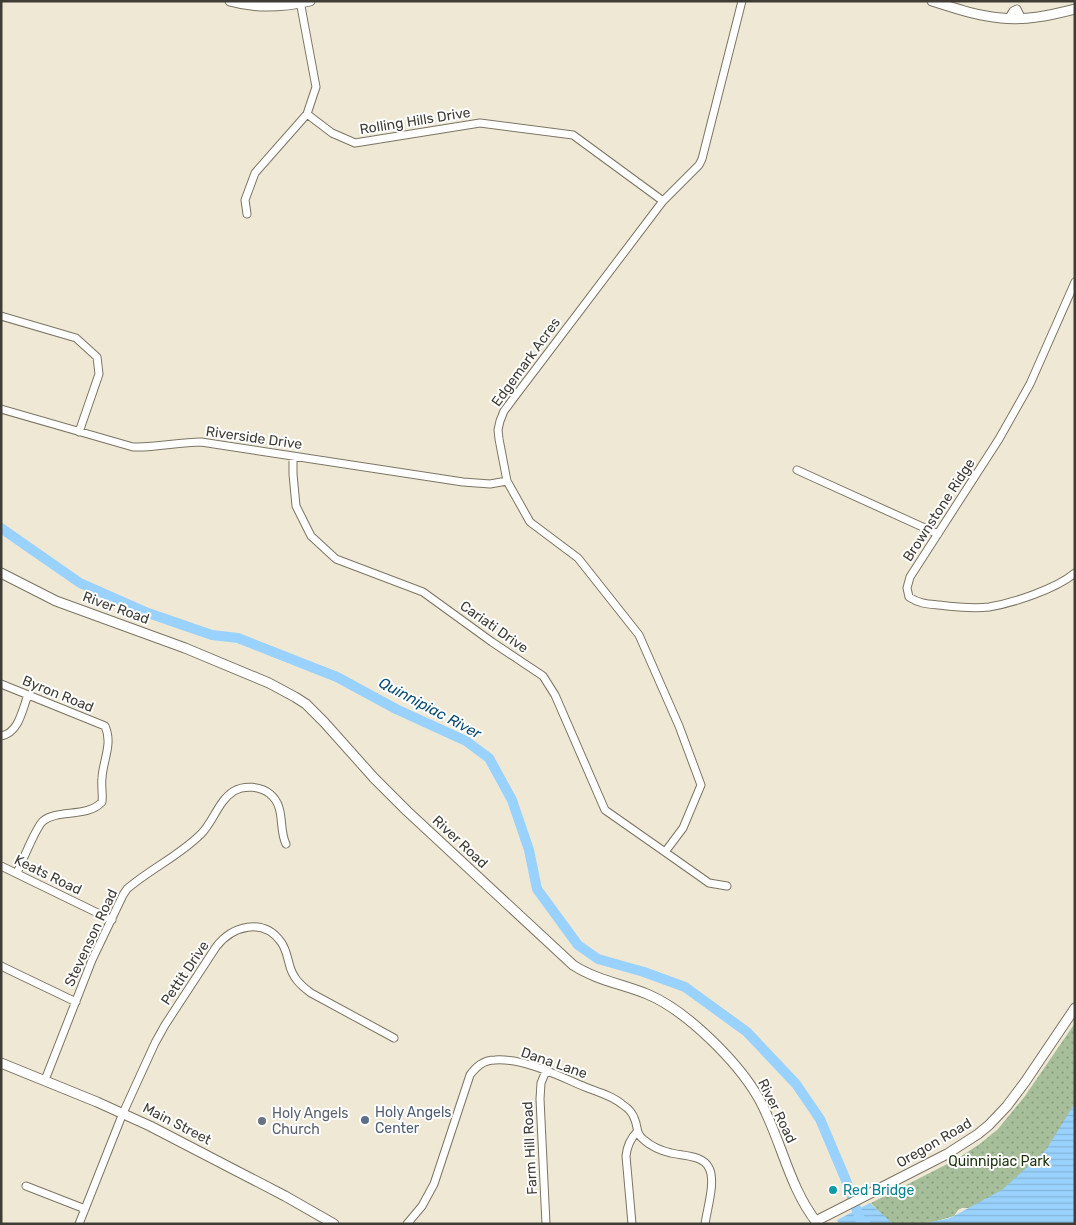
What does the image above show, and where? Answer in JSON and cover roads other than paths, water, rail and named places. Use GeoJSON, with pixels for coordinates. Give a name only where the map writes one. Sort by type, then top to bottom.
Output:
{"type":"FeatureCollection","features":[{"type":"Feature","properties":{"kind":"main road"},"geometry":{"type":"LineString","coordinates":[[230,1],[248,6],[263,7],[278,7],[310,1]]}},
{"type":"Feature","properties":{"kind":"main road"},"geometry":{"type":"LineString","coordinates":[[932,1],[977,14],[1008,19],[1046,16],[1075,9]]}},
{"type":"Feature","properties":{"kind":"main road","name":"River Road"},"geometry":{"type":"LineString","coordinates":[[1,573],[56,601],[165,641],[269,683],[306,704],[407,811],[573,965],[593,976],[660,1000],[682,1015],[722,1051],[744,1076],[758,1098],[772,1126],[800,1195],[817,1223]]}},
{"type":"Feature","properties":{"kind":"main road","name":"Oregon Road"},"geometry":{"type":"LineString","coordinates":[[817,1223],[828,1215],[958,1148],[989,1125],[1007,1106],[1025,1082],[1075,1008]]}},
{"type":"Feature","properties":{"kind":"main road","name":"Main Street"},"geometry":{"type":"LineString","coordinates":[[1,1063],[123,1113],[252,1178],[334,1224]]}},
{"type":"Feature","properties":{"kind":"street","name":"Edgemark Acres"},"geometry":{"type":"LineString","coordinates":[[665,852],[683,828],[702,785],[679,726],[639,635],[578,558],[530,522],[507,480],[498,439],[498,430],[504,411],[663,201],[699,165],[742,1]]}},
{"type":"Feature","properties":{"kind":"street"},"geometry":{"type":"LineString","coordinates":[[1008,19],[1013,11],[1017,9],[1020,1]]}},
{"type":"Feature","properties":{"kind":"street"},"geometry":{"type":"LineString","coordinates":[[247,214],[245,200],[255,173],[307,114],[316,87],[300,2]]}},
{"type":"Feature","properties":{"kind":"street"},"geometry":{"type":"LineString","coordinates":[[1017,9],[1022,19]]}},
{"type":"Feature","properties":{"kind":"street","name":"Rolling Hills Drive"},"geometry":{"type":"LineString","coordinates":[[307,114],[332,133],[355,143],[480,124],[573,135],[663,201]]}},
{"type":"Feature","properties":{"kind":"street","name":"Brownstone Ridge"},"geometry":{"type":"LineString","coordinates":[[1075,282],[1030,384],[999,439],[910,577],[907,588],[909,597],[918,603],[958,608],[988,607],[1018,600],[1048,589],[1075,573]]}},
{"type":"Feature","properties":{"kind":"street"},"geometry":{"type":"LineString","coordinates":[[1,316],[76,338],[97,357],[99,374],[79,432]]}},
{"type":"Feature","properties":{"kind":"street","name":"Riverside Drive"},"geometry":{"type":"LineString","coordinates":[[1,410],[133,447],[144,448],[201,442],[472,483],[490,484],[507,480]]}},
{"type":"Feature","properties":{"kind":"street","name":"Cariati Drive"},"geometry":{"type":"LineString","coordinates":[[293,456],[296,506],[310,536],[336,558],[423,592],[543,676],[556,694],[605,810],[665,852]]}},
{"type":"Feature","properties":{"kind":"street"},"geometry":{"type":"LineString","coordinates":[[797,470],[938,534]]}},
{"type":"Feature","properties":{"kind":"street","name":"Byron Road"},"geometry":{"type":"LineString","coordinates":[[1,684],[105,726],[109,740],[102,775],[102,802],[90,810],[52,817],[42,822],[17,873]]}},
{"type":"Feature","properties":{"kind":"street"},"geometry":{"type":"LineString","coordinates":[[1,736],[12,732],[16,727],[28,695]]}},
{"type":"Feature","properties":{"kind":"street","name":"Stevenson Road"},"geometry":{"type":"LineString","coordinates":[[45,1080],[92,960],[127,889],[203,832],[226,798],[235,790],[253,788],[270,794],[280,809],[281,831],[286,844]]}},
{"type":"Feature","properties":{"kind":"street"},"geometry":{"type":"LineString","coordinates":[[665,852],[708,883],[727,886]]}},
{"type":"Feature","properties":{"kind":"street","name":"Keats Road"},"geometry":{"type":"LineString","coordinates":[[1,866],[112,920]]}},
{"type":"Feature","properties":{"kind":"street","name":"Pettit Drive"},"geometry":{"type":"LineString","coordinates":[[79,1224],[123,1113],[155,1043],[222,939],[237,929],[256,927],[265,929],[273,934],[280,940],[287,956],[291,973],[302,987],[394,1038]]}},
{"type":"Feature","properties":{"kind":"street"},"geometry":{"type":"LineString","coordinates":[[1,966],[76,1002]]}},
{"type":"Feature","properties":{"kind":"street","name":"Dana Lane"},"geometry":{"type":"LineString","coordinates":[[407,1224],[422,1206],[434,1184],[470,1075],[484,1061],[495,1060],[530,1065],[618,1101],[624,1105],[635,1119],[637,1132],[644,1140],[658,1149],[697,1158],[704,1162],[709,1167],[712,1175],[705,1224]]}},
{"type":"Feature","properties":{"kind":"street","name":"Farm Hill Road"},"geometry":{"type":"LineString","coordinates":[[546,1071],[541,1083],[540,1099],[546,1224]]}},
{"type":"Feature","properties":{"kind":"street"},"geometry":{"type":"LineString","coordinates":[[632,1224],[626,1156],[627,1147],[637,1132]]}},
{"type":"Feature","properties":{"kind":"street"},"geometry":{"type":"LineString","coordinates":[[26,1186],[85,1210]]}},
{"type":"Feature","properties":{"kind":"water"},"geometry":{"type":"Polygon","coordinates":[[[1075,1103],[1075,1224],[922,1224],[950,1218],[1002,1190],[1046,1150],[1075,1103]]]}},
{"type":"Feature","properties":{"kind":"water"},"geometry":{"type":"Polygon","coordinates":[[[870,1203],[893,1224],[839,1224],[837,1220],[870,1203]]]}},
{"type":"Feature","properties":{"kind":"waterway","name":"Quinnipiac River"},"geometry":{"type":"LineString","coordinates":[[1,528],[80,583],[148,613],[212,635],[238,638],[337,677],[396,709],[466,741],[489,758],[512,800],[529,850],[537,889],[578,945],[598,959],[644,972],[685,987],[747,1032],[796,1084],[820,1119],[860,1219],[866,1224]]}},
{"type":"Feature","properties":{"kind":"place","name":"Holy Angels Center"},"geometry":{"type":"Point","coordinates":[365,1120]}},
{"type":"Feature","properties":{"kind":"place","name":"Holy Angels Church"},"geometry":{"type":"Point","coordinates":[262,1121]}},
{"type":"Feature","properties":{"kind":"place","name":"Red Bridge"},"geometry":{"type":"Point","coordinates":[833,1190]}},
{"type":"Feature","properties":{"kind":"park label","name":"Quinnipiac Park"},"geometry":{"type":"Point","coordinates":[999,1161]}}]}
